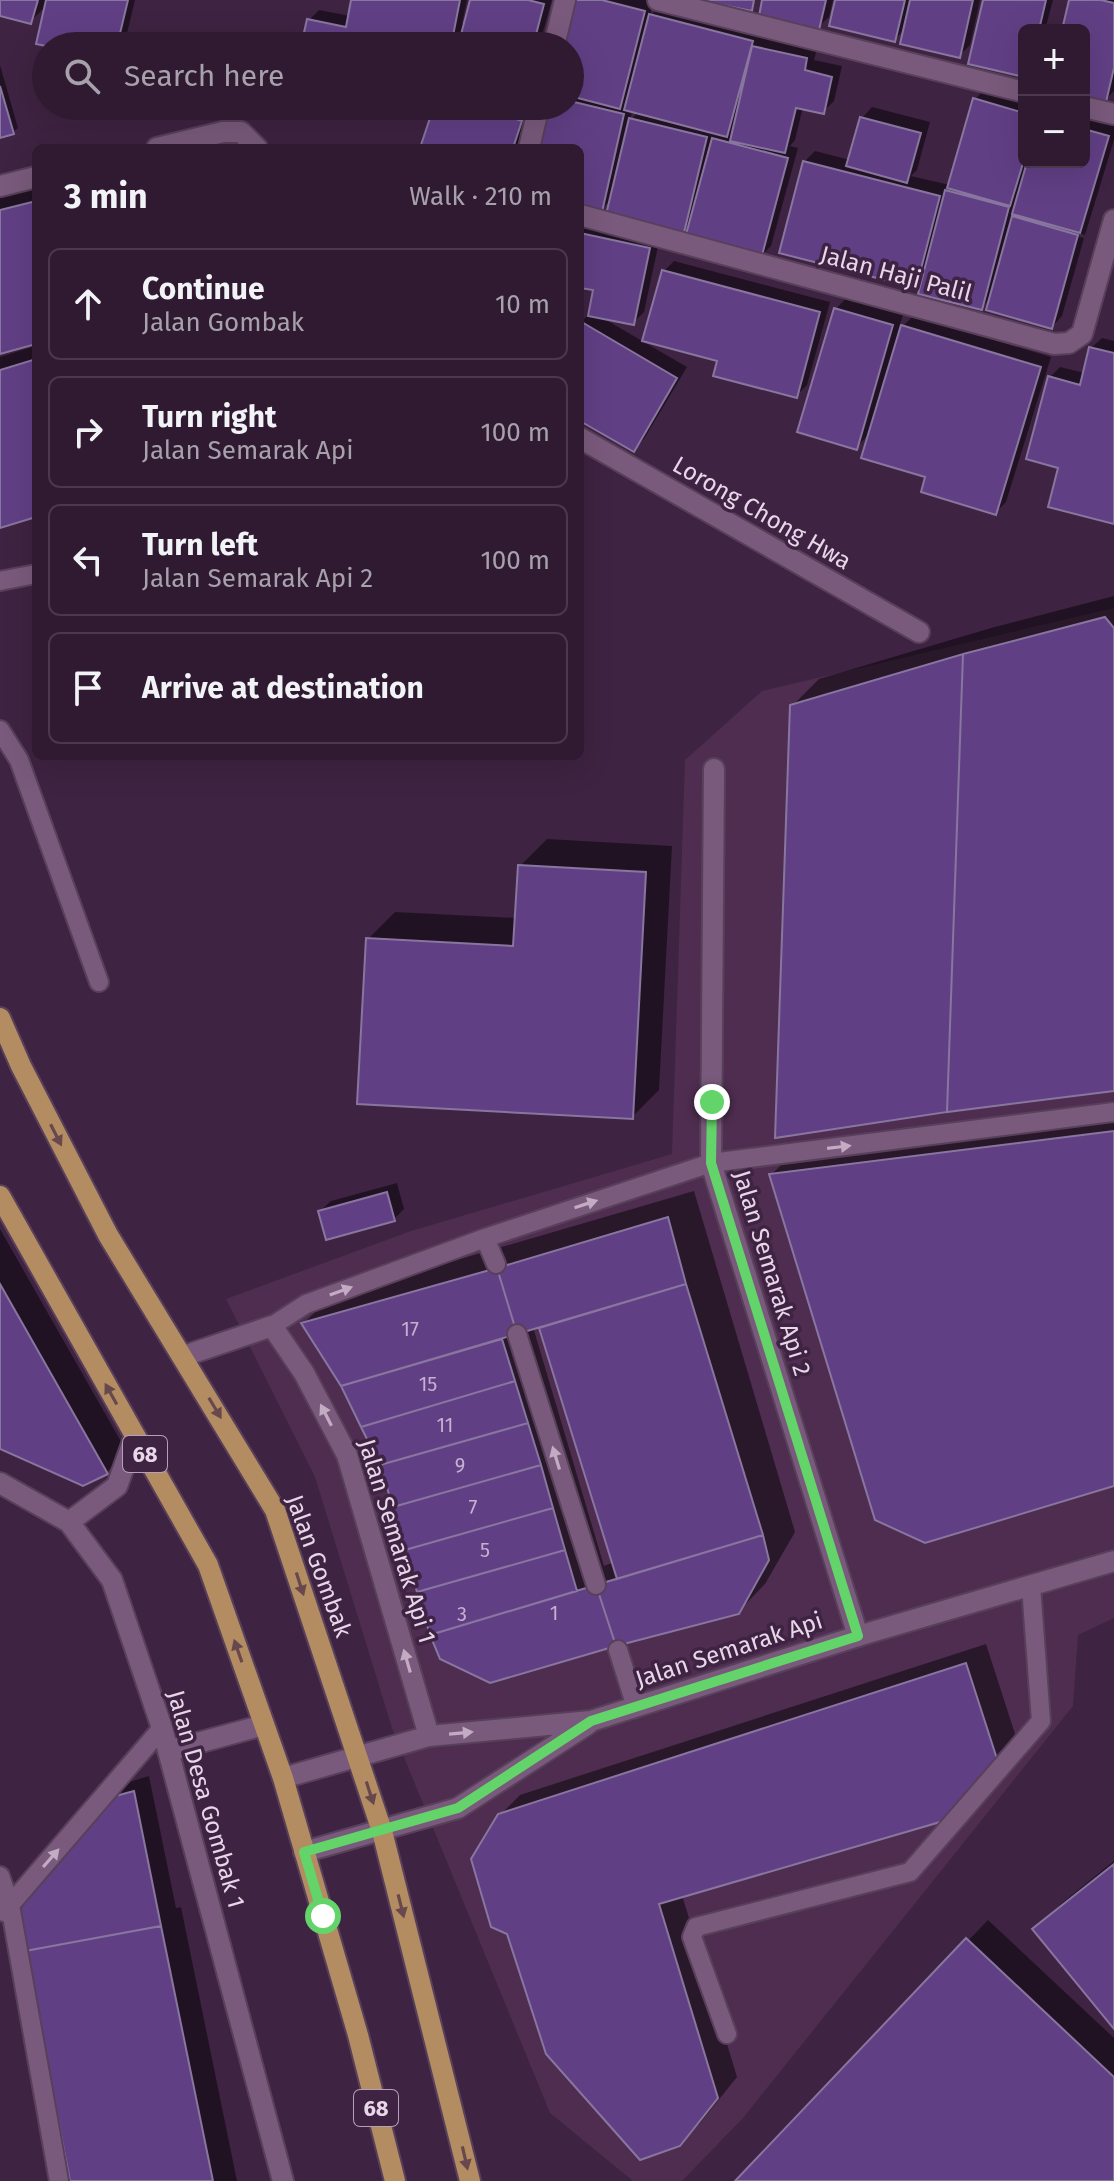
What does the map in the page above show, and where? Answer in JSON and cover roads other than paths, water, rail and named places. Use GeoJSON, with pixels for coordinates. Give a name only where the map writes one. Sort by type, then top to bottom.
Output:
{"type":"FeatureCollection","features":[{"type":"Feature","properties":{"kind":"main road","name":"Jalan Gombak"},"geometry":{"type":"LineString","coordinates":[[0,1018],[21,1066],[108,1235],[275,1510],[382,1831],[470,2181]]}},
{"type":"Feature","properties":{"kind":"main road","name":"68"},"geometry":{"type":"LineString","coordinates":[[0,1196],[208,1565],[283,1778],[358,2035],[395,2181]]}},
{"type":"Feature","properties":{"kind":"street"},"geometry":{"type":"LineString","coordinates":[[557,32],[565,0]]}},
{"type":"Feature","properties":{"kind":"street"},"geometry":{"type":"LineString","coordinates":[[658,0],[1018,90]]}},
{"type":"Feature","properties":{"kind":"street"},"geometry":{"type":"LineString","coordinates":[[1090,108],[1114,114]]}},
{"type":"Feature","properties":{"kind":"street"},"geometry":{"type":"LineString","coordinates":[[530,144],[536,120]]}},
{"type":"Feature","properties":{"kind":"street"},"geometry":{"type":"LineString","coordinates":[[174,144],[223,132],[241,132],[253,144]]}},
{"type":"Feature","properties":{"kind":"street"},"geometry":{"type":"LineString","coordinates":[[0,186],[32,178]]}},
{"type":"Feature","properties":{"kind":"street","name":"Jalan Haji Palil"},"geometry":{"type":"LineString","coordinates":[[584,216],[1054,344],[1069,343],[1082,334],[1114,220]]}},
{"type":"Feature","properties":{"kind":"street","name":"Lorong Chong Hwa"},"geometry":{"type":"LineString","coordinates":[[584,440],[919,632]]}},
{"type":"Feature","properties":{"kind":"street","name":"Jalan Semarak Api 2"},"geometry":{"type":"LineString","coordinates":[[714,769],[711,1163],[858,1636]]}},
{"type":"Feature","properties":{"kind":"street"},"geometry":{"type":"LineString","coordinates":[[184,1356],[272,1326]]}},
{"type":"Feature","properties":{"kind":"street","name":"Jalan Semarak Api 1"},"geometry":{"type":"LineString","coordinates":[[272,1326],[304,1373],[347,1455],[429,1736]]}},
{"type":"Feature","properties":{"kind":"street"},"geometry":{"type":"LineString","coordinates":[[69,1522],[117,1486],[135,1436]]}},
{"type":"Feature","properties":{"kind":"street","name":"Jalan Desa Gombak 1"},"geometry":{"type":"LineString","coordinates":[[0,1483],[69,1522],[112,1580],[162,1728],[283,2181]]}},
{"type":"Feature","properties":{"kind":"street","name":"Jalan Semarak Api"},"geometry":{"type":"LineString","coordinates":[[283,1778],[429,1736],[591,1721],[858,1636],[1114,1561]]}},
{"type":"Feature","properties":{"kind":"street","name":"Jalan Semarak Api"},"geometry":{"type":"LineString","coordinates":[[304,1852],[458,1808],[591,1721]]}},
{"type":"Feature","properties":{"kind":"street"},"geometry":{"type":"LineString","coordinates":[[168,1751],[264,1725]]}},
{"type":"Feature","properties":{"kind":"lane"},"geometry":{"type":"LineString","coordinates":[[0,581],[32,575]]}},
{"type":"Feature","properties":{"kind":"lane"},"geometry":{"type":"LineString","coordinates":[[0,730],[19,760],[99,982]]}},
{"type":"Feature","properties":{"kind":"lane"},"geometry":{"type":"LineString","coordinates":[[272,1326],[306,1304],[485,1238],[711,1163],[1114,1112]]}},
{"type":"Feature","properties":{"kind":"lane"},"geometry":{"type":"LineString","coordinates":[[485,1238],[496,1264]]}},
{"type":"Feature","properties":{"kind":"lane"},"geometry":{"type":"LineString","coordinates":[[517,1334],[558,1487],[596,1585]]}},
{"type":"Feature","properties":{"kind":"lane"},"geometry":{"type":"LineString","coordinates":[[727,2034],[692,1937],[696,1927],[910,1872],[1041,1721],[1031,1586]]}},
{"type":"Feature","properties":{"kind":"lane"},"geometry":{"type":"LineString","coordinates":[[618,1650],[636,1707]]}},
{"type":"Feature","properties":{"kind":"lane"},"geometry":{"type":"LineString","coordinates":[[5,1911],[162,1728]]}},
{"type":"Feature","properties":{"kind":"lane"},"geometry":{"type":"LineString","coordinates":[[0,1876],[59,2181]]}}]}
